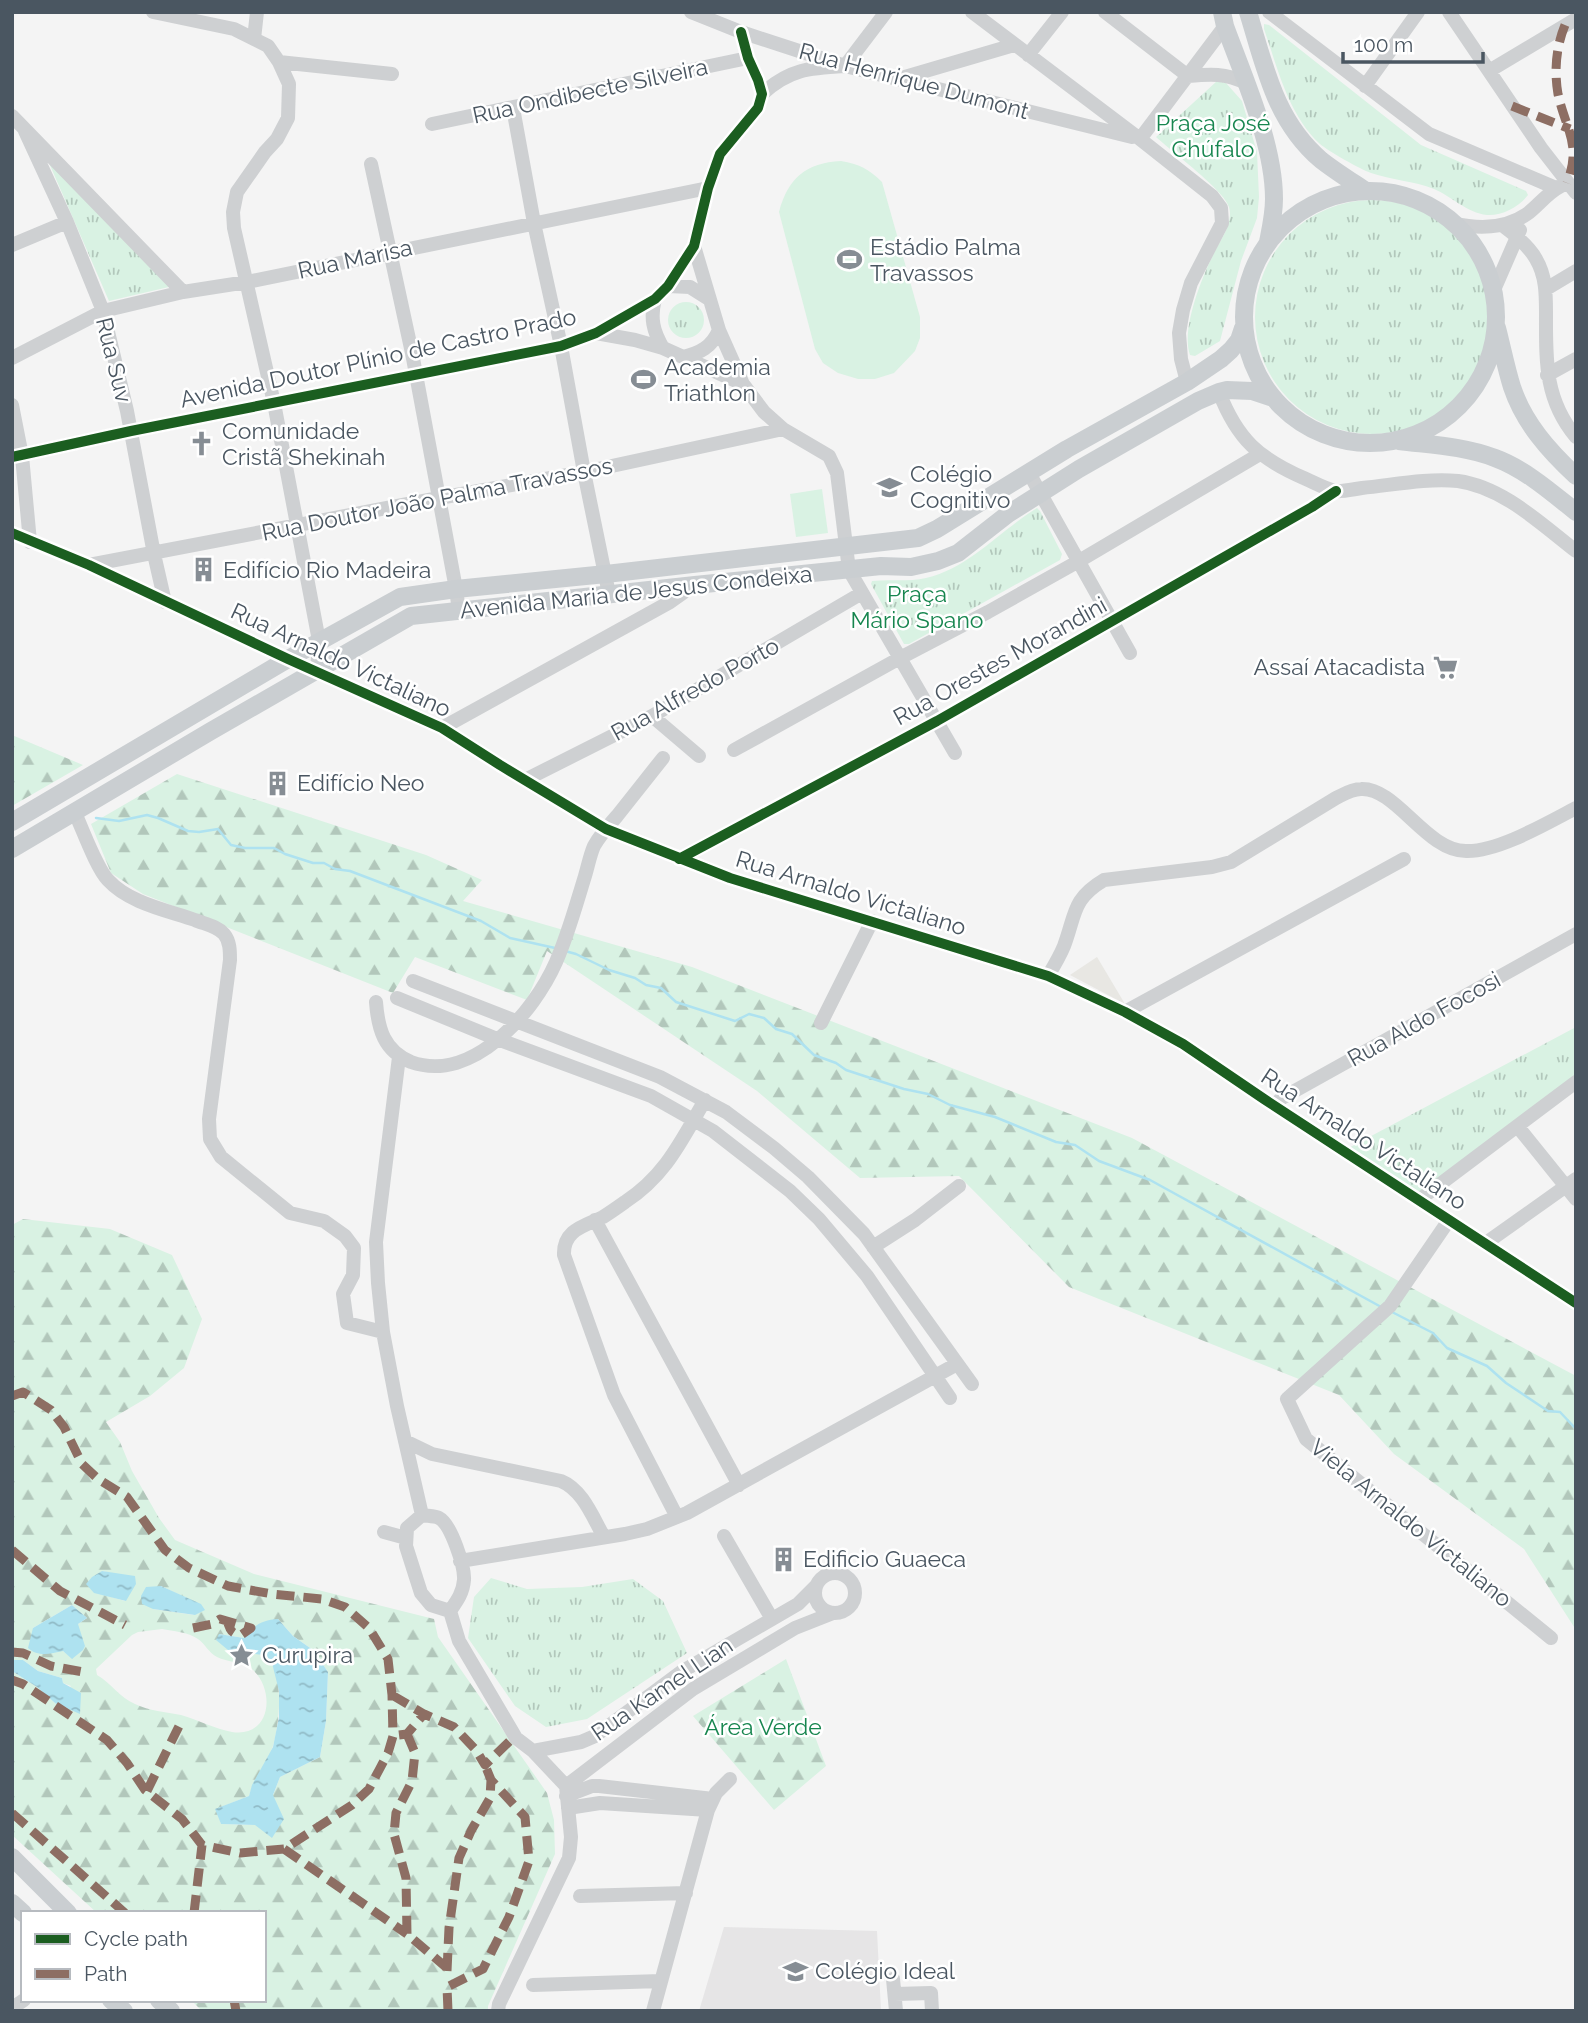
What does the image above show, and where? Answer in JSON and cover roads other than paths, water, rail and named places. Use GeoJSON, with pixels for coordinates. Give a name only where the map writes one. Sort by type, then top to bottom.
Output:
{"type":"FeatureCollection","features":[{"type":"Feature","properties":{"kind":"main road"},"geometry":{"type":"LineString","coordinates":[[1248,12],[1273,95],[1294,132],[1321,159],[1366,191]]}},
{"type":"Feature","properties":{"kind":"main road"},"geometry":{"type":"LineString","coordinates":[[1224,19],[1267,147],[1274,197],[1268,242]]}},
{"type":"Feature","properties":{"kind":"main road"},"geometry":{"type":"LineString","coordinates":[[1576,476],[1548,449],[1529,422],[1513,389],[1497,328],[1494,290],[1475,246],[1460,228],[1418,200],[1392,193],[1366,191],[1338,195],[1311,205],[1287,221],[1268,242],[1253,268],[1244,298],[1243,328],[1248,353],[1258,377],[1273,398],[1293,417],[1316,431],[1342,440],[1368,443],[1396,440],[1457,447],[1497,458],[1541,484],[1576,512]]}},
{"type":"Feature","properties":{"kind":"main road","name":"Avenida Maria de Jesus Condeixa"},"geometry":{"type":"LineString","coordinates":[[12,822],[319,641],[400,597],[918,538],[1067,449],[1187,382],[1231,350],[1239,340],[1243,328]]}},
{"type":"Feature","properties":{"kind":"main road"},"geometry":{"type":"LineString","coordinates":[[1396,440],[1432,427],[1463,402],[1485,370],[1497,328]]}},
{"type":"Feature","properties":{"kind":"main road","name":"Avenida Maria de Jesus Condeixa"},"geometry":{"type":"LineString","coordinates":[[12,849],[411,616],[881,566],[911,567],[958,553],[1008,514],[1079,469],[1198,401],[1227,390],[1252,391],[1273,398]]}},
{"type":"Feature","properties":{"kind":"main road"},"geometry":{"type":"LineString","coordinates":[[211,731],[212,723],[222,713],[220,705],[213,703]]}},
{"type":"Feature","properties":{"kind":"main road"},"geometry":{"type":"LineString","coordinates":[[137,749],[146,760],[147,768]]}},
{"type":"Feature","properties":{"kind":"main road"},"geometry":{"type":"LineString","coordinates":[[12,1857],[66,1911]]}},
{"type":"Feature","properties":{"kind":"street"},"geometry":{"type":"LineString","coordinates":[[153,12],[191,16],[234,29],[268,46],[289,84],[288,118],[277,139],[237,192],[233,212],[234,228],[274,403],[319,641],[317,671]]}},
{"type":"Feature","properties":{"kind":"street"},"geometry":{"type":"LineString","coordinates":[[254,39],[257,12]]}},
{"type":"Feature","properties":{"kind":"street"},"geometry":{"type":"LineString","coordinates":[[845,66],[886,12]]}},
{"type":"Feature","properties":{"kind":"street"},"geometry":{"type":"LineString","coordinates":[[972,12],[1140,139],[1212,196],[1221,208],[1222,223],[1195,275],[1183,310],[1179,333],[1181,359],[1187,382]]}},
{"type":"Feature","properties":{"kind":"street"},"geometry":{"type":"LineString","coordinates":[[1028,55],[1062,12]]}},
{"type":"Feature","properties":{"kind":"street"},"geometry":{"type":"LineString","coordinates":[[1105,12],[1188,76],[1219,74],[1247,83]]}},
{"type":"Feature","properties":{"kind":"street"},"geometry":{"type":"LineString","coordinates":[[1269,12],[1429,134],[1566,189]]}},
{"type":"Feature","properties":{"kind":"street"},"geometry":{"type":"LineString","coordinates":[[1365,86],[1418,12]]}},
{"type":"Feature","properties":{"kind":"street"},"geometry":{"type":"LineString","coordinates":[[1449,12],[1566,189]]}},
{"type":"Feature","properties":{"kind":"street","name":"Rua Henrique Dumont"},"geometry":{"type":"LineString","coordinates":[[699,14],[741,32],[845,66],[1140,139]]}},
{"type":"Feature","properties":{"kind":"street"},"geometry":{"type":"LineString","coordinates":[[1140,139],[1188,76],[1224,19]]}},
{"type":"Feature","properties":{"kind":"street"},"geometry":{"type":"LineString","coordinates":[[1489,71],[1570,22]]}},
{"type":"Feature","properties":{"kind":"street"},"geometry":{"type":"LineString","coordinates":[[741,32],[762,94]]}},
{"type":"Feature","properties":{"kind":"street"},"geometry":{"type":"LineString","coordinates":[[897,80],[1014,45]]}},
{"type":"Feature","properties":{"kind":"street","name":"Rua Ondibecte Silveira"},"geometry":{"type":"LineString","coordinates":[[432,124],[748,58]]}},
{"type":"Feature","properties":{"kind":"street"},"geometry":{"type":"LineString","coordinates":[[279,62],[392,74]]}},
{"type":"Feature","properties":{"kind":"street","name":"Avenida Doutor Plínio de Castro Prado"},"geometry":{"type":"LineString","coordinates":[[17,456],[561,346],[596,333],[654,299],[668,286],[694,246],[708,188],[720,154],[758,108],[762,94],[777,80],[809,68],[845,66]]}},
{"type":"Feature","properties":{"kind":"street"},"geometry":{"type":"LineString","coordinates":[[513,108],[609,594]]}},
{"type":"Feature","properties":{"kind":"street"},"geometry":{"type":"LineString","coordinates":[[12,116],[18,133],[183,292]]}},
{"type":"Feature","properties":{"kind":"street","name":"Rua Suv"},"geometry":{"type":"LineString","coordinates":[[18,133],[66,222],[103,311],[131,431],[165,602]]}},
{"type":"Feature","properties":{"kind":"street"},"geometry":{"type":"LineString","coordinates":[[371,164],[416,375],[458,611]]}},
{"type":"Feature","properties":{"kind":"street","name":"Rua Marisa"},"geometry":{"type":"LineString","coordinates":[[12,358],[103,311],[183,292],[247,282],[708,188]]}},
{"type":"Feature","properties":{"kind":"street"},"geometry":{"type":"LineString","coordinates":[[1453,223],[1469,227],[1502,225],[1526,214],[1566,189]]}},
{"type":"Feature","properties":{"kind":"street"},"geometry":{"type":"LineString","coordinates":[[1494,290],[1526,214]]}},
{"type":"Feature","properties":{"kind":"street"},"geometry":{"type":"LineString","coordinates":[[12,245],[66,222]]}},
{"type":"Feature","properties":{"kind":"street"},"geometry":{"type":"LineString","coordinates":[[1502,225],[1535,257],[1542,272],[1546,289],[1547,375],[1555,402],[1576,437]]}},
{"type":"Feature","properties":{"kind":"street"},"geometry":{"type":"LineString","coordinates":[[694,246],[719,330],[743,384],[764,412],[783,429],[829,456],[837,473],[849,570],[955,753]]}},
{"type":"Feature","properties":{"kind":"street"},"geometry":{"type":"LineString","coordinates":[[1546,289],[1576,271]]}},
{"type":"Feature","properties":{"kind":"street"},"geometry":{"type":"LineString","coordinates":[[668,286],[690,287],[709,299]]}},
{"type":"Feature","properties":{"kind":"street"},"geometry":{"type":"LineString","coordinates":[[654,299],[651,313],[653,324],[663,348]]}},
{"type":"Feature","properties":{"kind":"street"},"geometry":{"type":"LineString","coordinates":[[683,357],[697,354],[709,346],[719,330]]}},
{"type":"Feature","properties":{"kind":"street"},"geometry":{"type":"LineString","coordinates":[[596,333],[663,348],[743,384]]}},
{"type":"Feature","properties":{"kind":"street"},"geometry":{"type":"LineString","coordinates":[[1547,375],[1576,359]]}},
{"type":"Feature","properties":{"kind":"street"},"geometry":{"type":"LineString","coordinates":[[1219,392],[1228,416],[1243,438],[1283,470],[1336,491],[1415,482],[1457,481],[1484,488],[1534,518],[1576,551]]}},
{"type":"Feature","properties":{"kind":"street"},"geometry":{"type":"LineString","coordinates":[[12,405],[30,542]]}},
{"type":"Feature","properties":{"kind":"street","name":"Rua Doutor João Palma Travassos"},"geometry":{"type":"LineString","coordinates":[[89,565],[583,472],[783,429]]}},
{"type":"Feature","properties":{"kind":"street"},"geometry":{"type":"LineString","coordinates":[[734,750],[1079,561],[1260,454]]}},
{"type":"Feature","properties":{"kind":"street"},"geometry":{"type":"LineString","coordinates":[[1029,473],[1130,653]]}},
{"type":"Feature","properties":{"kind":"street","name":"Rua Orestes Morandini"},"geometry":{"type":"LineString","coordinates":[[679,859],[937,722],[1336,491]]}},
{"type":"Feature","properties":{"kind":"street","name":"Rua Arnaldo Victaliano"},"geometry":{"type":"LineString","coordinates":[[12,533],[89,565],[442,728],[606,829],[730,878],[1048,976],[1125,1012],[1184,1044],[1576,1303]]}},
{"type":"Feature","properties":{"kind":"street"},"geometry":{"type":"LineString","coordinates":[[442,728],[670,602],[695,585]]}},
{"type":"Feature","properties":{"kind":"street","name":"Rua Alfredo Porto"},"geometry":{"type":"LineString","coordinates":[[525,780],[652,716],[862,593]]}},
{"type":"Feature","properties":{"kind":"street"},"geometry":{"type":"LineString","coordinates":[[652,716],[699,756]]}},
{"type":"Feature","properties":{"kind":"street"},"geometry":{"type":"LineString","coordinates":[[376,1002],[377,1020],[385,1041],[399,1057],[422,1065],[443,1066],[473,1057],[517,1022],[534,1000],[556,962],[594,846],[663,758]]}},
{"type":"Feature","properties":{"kind":"street"},"geometry":{"type":"LineString","coordinates":[[1048,976],[1064,946],[1080,898],[1090,888],[1104,880],[1212,867],[1231,862],[1353,790],[1373,790],[1430,835],[1448,847],[1463,852],[1480,850],[1510,840],[1576,808]]}},
{"type":"Feature","properties":{"kind":"street"},"geometry":{"type":"LineString","coordinates":[[75,813],[106,879],[119,890],[145,903],[214,927],[224,934],[229,946],[230,960],[209,1119],[210,1139],[221,1157],[290,1213],[324,1221],[345,1236],[355,1248],[353,1275],[343,1294],[347,1323],[383,1332]]}},
{"type":"Feature","properties":{"kind":"street"},"geometry":{"type":"LineString","coordinates":[[1125,1012],[1404,859]]}},
{"type":"Feature","properties":{"kind":"street"},"geometry":{"type":"LineString","coordinates":[[821,1023],[872,921]]}},
{"type":"Feature","properties":{"kind":"street","name":"Rua Aldo Focosi"},"geometry":{"type":"LineString","coordinates":[[1274,1105],[1282,1098],[1576,934]]}},
{"type":"Feature","properties":{"kind":"street"},"geometry":{"type":"LineString","coordinates":[[413,981],[660,1077],[726,1112],[774,1148],[864,1234],[972,1384]]}},
{"type":"Feature","properties":{"kind":"street"},"geometry":{"type":"LineString","coordinates":[[397,998],[651,1097],[713,1131],[790,1191],[819,1219],[867,1276],[950,1398]]}},
{"type":"Feature","properties":{"kind":"street"},"geometry":{"type":"LineString","coordinates":[[399,1057],[376,1242],[378,1283],[383,1332],[422,1515]]}},
{"type":"Feature","properties":{"kind":"street"},"geometry":{"type":"LineString","coordinates":[[1419,1200],[1576,1082]]}},
{"type":"Feature","properties":{"kind":"street"},"geometry":{"type":"LineString","coordinates":[[677,1517],[614,1395],[564,1255],[564,1245],[576,1230],[637,1194],[657,1176],[679,1147],[705,1100]]}},
{"type":"Feature","properties":{"kind":"street"},"geometry":{"type":"LineString","coordinates":[[1518,1127],[1571,1182],[1576,1199]]}},
{"type":"Feature","properties":{"kind":"street"},"geometry":{"type":"LineString","coordinates":[[1486,1243],[1571,1182]]}},
{"type":"Feature","properties":{"kind":"street"},"geometry":{"type":"LineString","coordinates":[[873,1247],[915,1220],[959,1186]]}},
{"type":"Feature","properties":{"kind":"street"},"geometry":{"type":"LineString","coordinates":[[595,1220],[739,1485]]}},
{"type":"Feature","properties":{"kind":"street","name":"Viela Arnaldo Victaliano"},"geometry":{"type":"LineString","coordinates":[[1449,1220],[1386,1309],[1287,1399],[1306,1439],[1551,1638]]}},
{"type":"Feature","properties":{"kind":"street"},"geometry":{"type":"LineString","coordinates":[[460,1561],[647,1529],[677,1517],[739,1485],[957,1364]]}},
{"type":"Feature","properties":{"kind":"street"},"geometry":{"type":"LineString","coordinates":[[405,1441],[432,1454],[570,1485],[604,1537]]}},
{"type":"Feature","properties":{"kind":"street"},"geometry":{"type":"LineString","coordinates":[[411,1466],[432,1454]]}},
{"type":"Feature","properties":{"kind":"street"},"geometry":{"type":"LineString","coordinates":[[422,1515],[407,1528],[408,1556],[421,1593],[431,1605],[450,1611]]}},
{"type":"Feature","properties":{"kind":"street"},"geometry":{"type":"LineString","coordinates":[[422,1515],[440,1518],[451,1531],[460,1561],[464,1578],[461,1596],[450,1611]]}},
{"type":"Feature","properties":{"kind":"street"},"geometry":{"type":"LineString","coordinates":[[384,1532],[406,1538]]}},
{"type":"Feature","properties":{"kind":"street"},"geometry":{"type":"LineString","coordinates":[[724,1536],[772,1619]]}},
{"type":"Feature","properties":{"kind":"street"},"geometry":{"type":"LineString","coordinates":[[832,1573],[839,1573],[851,1580],[856,1593],[851,1606],[840,1613],[833,1613],[827,1612],[818,1604],[815,1592],[820,1580],[832,1573]]}},
{"type":"Feature","properties":{"kind":"street","name":"Rua Kamel Lian"},"geometry":{"type":"LineString","coordinates":[[533,1751],[581,1742],[595,1736],[681,1672],[798,1604],[816,1586]]}},
{"type":"Feature","properties":{"kind":"street"},"geometry":{"type":"LineString","coordinates":[[450,1611],[459,1641],[516,1738],[533,1751],[567,1797],[571,1837],[569,1858],[498,2011]]}},
{"type":"Feature","properties":{"kind":"street","name":"Rua Kamel Lian"},"geometry":{"type":"LineString","coordinates":[[567,1797],[635,1734],[693,1689],[795,1628],[833,1613]]}},
{"type":"Feature","properties":{"kind":"street"},"geometry":{"type":"LineString","coordinates":[[681,1672],[693,1689]]}},
{"type":"Feature","properties":{"kind":"street"},"geometry":{"type":"LineString","coordinates":[[622,1718],[635,1734]]}},
{"type":"Feature","properties":{"kind":"street"},"geometry":{"type":"LineString","coordinates":[[653,2011],[711,1805],[716,1793],[730,1779]]}},
{"type":"Feature","properties":{"kind":"street"},"geometry":{"type":"LineString","coordinates":[[567,1797],[592,1786],[632,1790],[711,1805]]}},
{"type":"Feature","properties":{"kind":"street"},"geometry":{"type":"LineString","coordinates":[[623,1806],[632,1790]]}},
{"type":"Feature","properties":{"kind":"street"},"geometry":{"type":"LineString","coordinates":[[567,1797],[623,1806],[711,1805]]}},
{"type":"Feature","properties":{"kind":"street"},"geometry":{"type":"LineString","coordinates":[[580,1896],[686,1893]]}},
{"type":"Feature","properties":{"kind":"street"},"geometry":{"type":"LineString","coordinates":[[894,1979],[896,2011]]}},
{"type":"Feature","properties":{"kind":"street"},"geometry":{"type":"LineString","coordinates":[[533,1985],[661,1981]]}},
{"type":"Feature","properties":{"kind":"street"},"geometry":{"type":"LineString","coordinates":[[895,1994],[931,1993],[932,2011]]}},
{"type":"Feature","properties":{"kind":"water"},"geometry":{"type":"Polygon","coordinates":[[[102,1571],[135,1576],[136,1584],[126,1601],[94,1593],[86,1584],[102,1571]]]}},
{"type":"Feature","properties":{"kind":"water"},"geometry":{"type":"Polygon","coordinates":[[[161,1586],[201,1604],[205,1610],[195,1615],[153,1609],[142,1604],[141,1596],[146,1587],[161,1586]]]}},
{"type":"Feature","properties":{"kind":"water"},"geometry":{"type":"Polygon","coordinates":[[[72,1605],[87,1618],[78,1624],[85,1646],[83,1650],[72,1659],[63,1651],[40,1654],[28,1648],[33,1628],[72,1605]]]}},
{"type":"Feature","properties":{"kind":"water"},"geometry":{"type":"Polygon","coordinates":[[[278,1619],[293,1636],[313,1650],[328,1672],[326,1721],[320,1757],[280,1777],[273,1795],[284,1819],[272,1838],[255,1825],[221,1824],[215,1809],[249,1796],[252,1785],[273,1747],[279,1717],[279,1691],[272,1663],[262,1655],[228,1650],[216,1640],[219,1634],[244,1638],[259,1624],[278,1619]]]}},
{"type":"Feature","properties":{"kind":"water"},"geometry":{"type":"Polygon","coordinates":[[[12,1660],[23,1660],[38,1671],[62,1678],[63,1683],[81,1693],[80,1714],[55,1703],[12,1671],[12,1660]]]}},
{"type":"Feature","properties":{"kind":"waterway"},"geometry":{"type":"LineString","coordinates":[[96,818],[119,821],[147,815],[188,831],[218,829],[231,845],[274,848],[313,863],[324,863],[335,869],[350,871],[481,921],[510,938],[555,948]]}},
{"type":"Feature","properties":{"kind":"waterway"},"geometry":{"type":"LineString","coordinates":[[565,951],[635,978],[646,985],[661,988],[676,1002],[735,1021],[749,1014],[764,1018],[776,1029],[792,1034],[814,1055],[846,1070],[928,1094],[950,1105],[995,1117],[1056,1142],[1075,1145],[1099,1161],[1150,1180],[1383,1308]]}},
{"type":"Feature","properties":{"kind":"waterway"},"geometry":{"type":"LineString","coordinates":[[1392,1312],[1433,1333],[1447,1348],[1487,1366],[1506,1383],[1548,1411],[1560,1412],[1576,1429]]}},
{"type":"Feature","properties":{"kind":"place","name":"Estádio Palma Travassos"},"geometry":{"type":"Point","coordinates":[850,260]}},
{"type":"Feature","properties":{"kind":"place","name":"Academia Triathlon"},"geometry":{"type":"Point","coordinates":[644,380]}},
{"type":"Feature","properties":{"kind":"place","name":"Comunidade Cristã Shekinah"},"geometry":{"type":"Point","coordinates":[202,444]}},
{"type":"Feature","properties":{"kind":"place","name":"Colégio Cognitivo"},"geometry":{"type":"Point","coordinates":[890,487]}},
{"type":"Feature","properties":{"kind":"place","name":"Edifício Rio Madeira"},"geometry":{"type":"Point","coordinates":[203,570]}},
{"type":"Feature","properties":{"kind":"place","name":"Assaí Atacadista"},"geometry":{"type":"Point","coordinates":[1445,667]}},
{"type":"Feature","properties":{"kind":"place","name":"Edifício Neo"},"geometry":{"type":"Point","coordinates":[277,783]}},
{"type":"Feature","properties":{"kind":"place","name":"Edificio Guaeca"},"geometry":{"type":"Point","coordinates":[783,1559]}},
{"type":"Feature","properties":{"kind":"place","name":"Curupira"},"geometry":{"type":"Point","coordinates":[242,1655]}},
{"type":"Feature","properties":{"kind":"place","name":"Colégio Ideal"},"geometry":{"type":"Point","coordinates":[795,1971]}},
{"type":"Feature","properties":{"kind":"park label","name":"Praça José Chúfalo"},"geometry":{"type":"Point","coordinates":[1213,136]}},
{"type":"Feature","properties":{"kind":"park label","name":"Praça Mário Spano"},"geometry":{"type":"Point","coordinates":[917,607]}},
{"type":"Feature","properties":{"kind":"park label","name":"Área Verde"},"geometry":{"type":"Point","coordinates":[763,1727]}}]}
